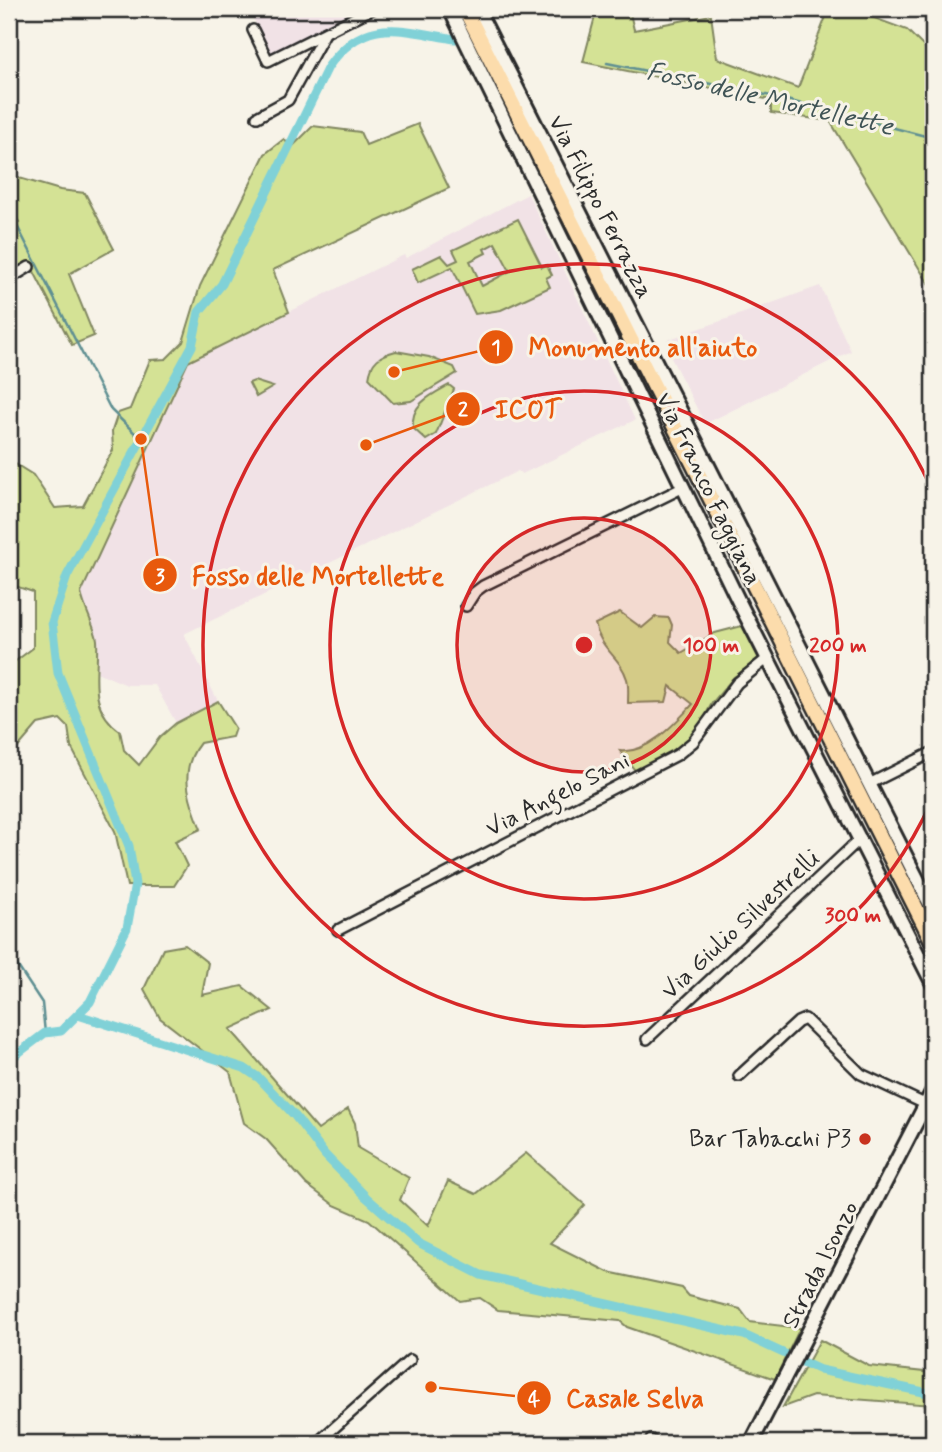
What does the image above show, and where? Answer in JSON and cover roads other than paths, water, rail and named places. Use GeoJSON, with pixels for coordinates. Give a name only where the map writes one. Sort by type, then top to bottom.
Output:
{"type":"FeatureCollection","features":[{"type":"Feature","properties":{"kind":"main road"},"geometry":{"type":"LineString","coordinates":[[465,9],[933,942]]}},
{"type":"Feature","properties":{"kind":"street"},"geometry":{"type":"LineString","coordinates":[[253,30],[268,61],[372,9]]}},
{"type":"Feature","properties":{"kind":"street","name":"Via Franco Faggiana"},"geometry":{"type":"LineString","coordinates":[[450,9],[768,658],[933,984]]}},
{"type":"Feature","properties":{"kind":"street","name":"Via Filippo Ferrazza"},"geometry":{"type":"LineString","coordinates":[[477,9],[933,910]]}},
{"type":"Feature","properties":{"kind":"street"},"geometry":{"type":"LineString","coordinates":[[257,117],[288,100],[326,32]]}},
{"type":"Feature","properties":{"kind":"street"},"geometry":{"type":"LineString","coordinates":[[9,279],[29,267]]}},
{"type":"Feature","properties":{"kind":"street"},"geometry":{"type":"LineString","coordinates":[[467,606],[475,592],[483,586],[684,487]]}},
{"type":"Feature","properties":{"kind":"street","name":"Via Angelo Sani"},"geometry":{"type":"LineString","coordinates":[[338,930],[677,755],[693,742],[737,684],[768,658]]}},
{"type":"Feature","properties":{"kind":"street"},"geometry":{"type":"LineString","coordinates":[[869,783],[933,752]]}},
{"type":"Feature","properties":{"kind":"street","name":"Via Giulio Silvestrelli"},"geometry":{"type":"LineString","coordinates":[[647,1039],[860,838]]}},
{"type":"Feature","properties":{"kind":"street"},"geometry":{"type":"LineString","coordinates":[[739,1076],[798,1022],[806,1019],[861,1074],[930,1101]]}},
{"type":"Feature","properties":{"kind":"street","name":"Strada Isonzo"},"geometry":{"type":"LineString","coordinates":[[751,1443],[930,1101],[933,1090]]}},
{"type":"Feature","properties":{"kind":"street"},"geometry":{"type":"LineString","coordinates":[[317,1443],[410,1360]]}},
{"type":"Feature","properties":{"kind":"waterway","name":"Fosso delle Mortellette"},"geometry":{"type":"LineString","coordinates":[[9,1060],[45,1033],[61,1031],[90,1002],[127,928],[135,884],[129,846],[58,673],[52,622],[67,576],[192,346],[199,312],[222,284],[328,67],[342,50],[356,39],[370,33],[400,30],[455,39]]}},
{"type":"Feature","properties":{"kind":"waterway","name":"Fosso delle Mortellette"},"geometry":{"type":"LineString","coordinates":[[607,63],[771,96],[933,138]]}},
{"type":"Feature","properties":{"kind":"waterway"},"geometry":{"type":"LineString","coordinates":[[9,210],[111,410],[141,439]]}},
{"type":"Feature","properties":{"kind":"waterway"},"geometry":{"type":"LineString","coordinates":[[9,953],[42,1003],[45,1033]]}},
{"type":"Feature","properties":{"kind":"waterway"},"geometry":{"type":"LineString","coordinates":[[78,1015],[244,1068],[259,1078],[295,1116],[325,1155],[366,1197],[418,1243],[481,1275],[744,1335],[820,1370],[933,1394]]}},
{"type":"Feature","properties":{"kind":"place","name":"Monumento all'aiuto"},"geometry":{"type":"Point","coordinates":[394,372]}},
{"type":"Feature","properties":{"kind":"place","name":"Fosso delle Mortellette"},"geometry":{"type":"Point","coordinates":[141,439]}},
{"type":"Feature","properties":{"kind":"place","name":"ICOT"},"geometry":{"type":"Point","coordinates":[366,445]}},
{"type":"Feature","properties":{"kind":"place","name":"Bar Tabacchi P3"},"geometry":{"type":"Point","coordinates":[865,1139]}},
{"type":"Feature","properties":{"kind":"place","name":"Casale Selva"},"geometry":{"type":"Point","coordinates":[431,1387]}}]}
